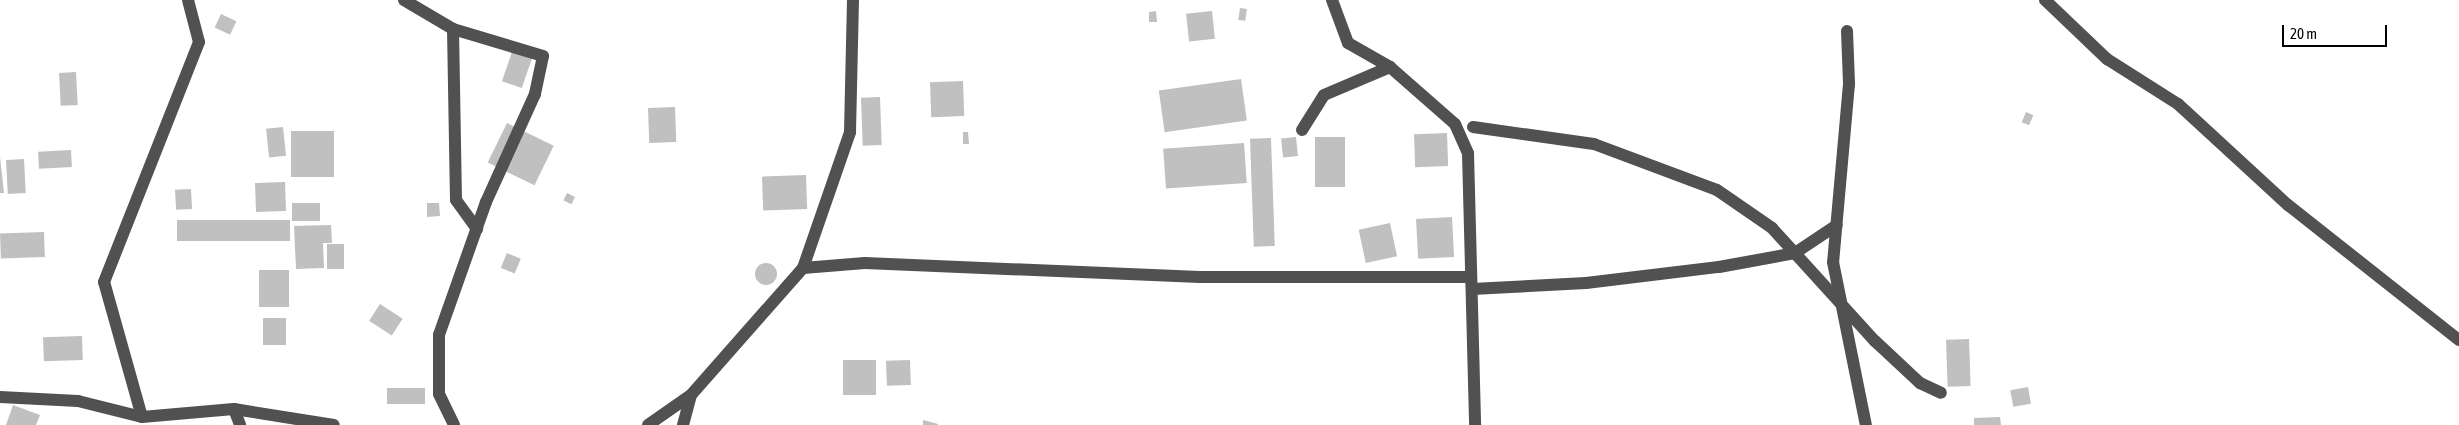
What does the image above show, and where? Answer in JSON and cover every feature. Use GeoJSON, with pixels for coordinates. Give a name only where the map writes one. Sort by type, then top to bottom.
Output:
{"type":"FeatureCollection","features":[{"type":"Feature","properties":{"kind":"street"},"geometry":{"type":"LineString","coordinates":[[142,417],[104,282],[199,42],[188,0]]}},
{"type":"Feature","properties":{"kind":"street"},"geometry":{"type":"LineString","coordinates":[[404,0],[453,29],[543,56],[535,94],[477,229],[439,335],[439,394],[454,425]]}},
{"type":"Feature","properties":{"kind":"street"},"geometry":{"type":"LineString","coordinates":[[648,425],[691,395],[803,268],[850,132],[853,0]]}},
{"type":"Feature","properties":{"kind":"street"},"geometry":{"type":"LineString","coordinates":[[1332,0],[1348,43],[1390,67],[1456,124],[1468,153],[1475,425]]}},
{"type":"Feature","properties":{"kind":"street"},"geometry":{"type":"LineString","coordinates":[[2046,0],[2107,59],[2178,104],[2288,205],[2459,340]]}},
{"type":"Feature","properties":{"kind":"street"},"geometry":{"type":"LineString","coordinates":[[453,29],[456,200],[477,229]]}},
{"type":"Feature","properties":{"kind":"street"},"geometry":{"type":"LineString","coordinates":[[1847,31],[1849,84],[1833,262],[1839,300],[1866,425]]}},
{"type":"Feature","properties":{"kind":"street"},"geometry":{"type":"LineString","coordinates":[[1302,130],[1324,95],[1390,67]]}},
{"type":"Feature","properties":{"kind":"street"},"geometry":{"type":"LineString","coordinates":[[1473,126],[1594,144],[1717,190],[1772,228],[1920,383],[1941,394]]}},
{"type":"Feature","properties":{"kind":"street"},"geometry":{"type":"LineString","coordinates":[[803,268],[865,263],[1200,276],[1472,283],[1586,283],[1795,253],[1837,225]]}},
{"type":"Feature","properties":{"kind":"street"},"geometry":{"type":"LineString","coordinates":[[684,425],[691,395]]}},
{"type":"Feature","properties":{"kind":"street"},"geometry":{"type":"LineString","coordinates":[[0,397],[78,401],[142,417],[234,409],[334,425]]}},
{"type":"Feature","properties":{"kind":"street"},"geometry":{"type":"LineString","coordinates":[[234,409],[240,425]]}},
{"type":"Feature","properties":{"kind":"building"},"geometry":{"type":"Polygon","coordinates":[[[1240,8],[1247,9],[1245,21],[1238,20],[1240,8]]]}},
{"type":"Feature","properties":{"kind":"building"},"geometry":{"type":"Polygon","coordinates":[[[1156,11],[1157,22],[1149,22],[1149,12],[1156,11]]]}},
{"type":"Feature","properties":{"kind":"building"},"geometry":{"type":"Polygon","coordinates":[[[1212,11],[1215,39],[1189,42],[1186,14],[1212,11]]]}},
{"type":"Feature","properties":{"kind":"building"},"geometry":{"type":"Polygon","coordinates":[[[221,14],[236,21],[230,35],[215,28],[221,14]]]}},
{"type":"Feature","properties":{"kind":"building"},"geometry":{"type":"Polygon","coordinates":[[[513,49],[533,56],[522,88],[502,81],[513,49]]]}},
{"type":"Feature","properties":{"kind":"building"},"geometry":{"type":"Polygon","coordinates":[[[76,72],[78,105],[61,106],[59,73],[76,72]]]}},
{"type":"Feature","properties":{"kind":"building"},"geometry":{"type":"Polygon","coordinates":[[[1241,79],[1247,121],[1165,132],[1159,91],[1241,79]]]}},
{"type":"Feature","properties":{"kind":"building"},"geometry":{"type":"Polygon","coordinates":[[[963,81],[964,116],[931,117],[930,82],[963,81]]]}},
{"type":"Feature","properties":{"kind":"building"},"geometry":{"type":"Polygon","coordinates":[[[880,97],[882,145],[863,146],[861,98],[880,97]]]}},
{"type":"Feature","properties":{"kind":"building"},"geometry":{"type":"Polygon","coordinates":[[[675,107],[676,142],[649,143],[648,108],[675,107]]]}},
{"type":"Feature","properties":{"kind":"building"},"geometry":{"type":"Polygon","coordinates":[[[2026,112],[2033,115],[2029,125],[2022,122],[2026,112]]]}},
{"type":"Feature","properties":{"kind":"building"},"geometry":{"type":"Polygon","coordinates":[[[507,123],[554,146],[534,185],[488,163],[507,123]]]}},
{"type":"Feature","properties":{"kind":"building"},"geometry":{"type":"Polygon","coordinates":[[[283,127],[286,156],[269,158],[266,129],[283,127]]]}},
{"type":"Feature","properties":{"kind":"building"},"geometry":{"type":"Polygon","coordinates":[[[291,131],[334,131],[334,177],[291,177],[291,131]]]}},
{"type":"Feature","properties":{"kind":"building"},"geometry":{"type":"Polygon","coordinates":[[[963,132],[968,132],[969,144],[963,144],[963,132]]]}},
{"type":"Feature","properties":{"kind":"building"},"geometry":{"type":"Polygon","coordinates":[[[1447,133],[1448,166],[1415,167],[1414,134],[1447,133]]]}},
{"type":"Feature","properties":{"kind":"building"},"geometry":{"type":"Polygon","coordinates":[[[1296,137],[1298,156],[1283,157],[1281,139],[1296,137]]]}},
{"type":"Feature","properties":{"kind":"building"},"geometry":{"type":"Polygon","coordinates":[[[1315,137],[1345,137],[1345,187],[1315,187],[1315,137]]]}},
{"type":"Feature","properties":{"kind":"building"},"geometry":{"type":"Polygon","coordinates":[[[1271,138],[1275,246],[1254,247],[1250,139],[1271,138]]]}},
{"type":"Feature","properties":{"kind":"building"},"geometry":{"type":"Polygon","coordinates":[[[1244,143],[1247,183],[1166,189],[1163,149],[1244,143]]]}},
{"type":"Feature","properties":{"kind":"building"},"geometry":{"type":"Polygon","coordinates":[[[71,150],[72,167],[39,169],[38,152],[71,150]]]}},
{"type":"Feature","properties":{"kind":"building"},"geometry":{"type":"Polygon","coordinates":[[[0,157],[4,193],[0,193],[0,157]]]}},
{"type":"Feature","properties":{"kind":"building"},"geometry":{"type":"Polygon","coordinates":[[[24,159],[26,193],[8,194],[6,160],[24,159]]]}},
{"type":"Feature","properties":{"kind":"building"},"geometry":{"type":"Polygon","coordinates":[[[806,175],[807,209],[763,211],[762,177],[806,175]]]}},
{"type":"Feature","properties":{"kind":"building"},"geometry":{"type":"Polygon","coordinates":[[[285,182],[286,211],[256,212],[255,183],[285,182]]]}},
{"type":"Feature","properties":{"kind":"building"},"geometry":{"type":"Polygon","coordinates":[[[191,189],[192,209],[176,210],[175,190],[191,189]]]}},
{"type":"Feature","properties":{"kind":"building"},"geometry":{"type":"Polygon","coordinates":[[[567,193],[575,197],[571,204],[563,200],[567,193]]]}},
{"type":"Feature","properties":{"kind":"building"},"geometry":{"type":"Polygon","coordinates":[[[292,203],[320,203],[320,221],[292,221],[292,203]]]}},
{"type":"Feature","properties":{"kind":"building"},"geometry":{"type":"Polygon","coordinates":[[[427,203],[439,203],[440,216],[427,217],[427,203]]]}},
{"type":"Feature","properties":{"kind":"building"},"geometry":{"type":"Polygon","coordinates":[[[1452,217],[1454,257],[1418,259],[1416,219],[1452,217]]]}},
{"type":"Feature","properties":{"kind":"building"},"geometry":{"type":"Polygon","coordinates":[[[177,220],[290,220],[290,241],[177,241],[177,220]]]}},
{"type":"Feature","properties":{"kind":"building"},"geometry":{"type":"Polygon","coordinates":[[[1390,223],[1397,256],[1366,263],[1359,230],[1390,223]]]}},
{"type":"Feature","properties":{"kind":"building"},"geometry":{"type":"Polygon","coordinates":[[[331,225],[332,243],[323,243],[324,268],[296,269],[294,226],[331,225]]]}},
{"type":"Feature","properties":{"kind":"building"},"geometry":{"type":"Polygon","coordinates":[[[44,232],[45,257],[1,259],[0,234],[44,232]]]}},
{"type":"Feature","properties":{"kind":"building"},"geometry":{"type":"Polygon","coordinates":[[[327,244],[344,244],[344,269],[327,269],[327,244]]]}},
{"type":"Feature","properties":{"kind":"building"},"geometry":{"type":"Polygon","coordinates":[[[507,253],[521,259],[515,274],[501,268],[507,253]]]}},
{"type":"Feature","properties":{"kind":"building"},"geometry":{"type":"Polygon","coordinates":[[[766,263],[776,270],[777,274],[770,284],[766,285],[756,278],[755,274],[762,264],[766,263]]]}},
{"type":"Feature","properties":{"kind":"building"},"geometry":{"type":"Polygon","coordinates":[[[259,270],[289,270],[289,307],[259,307],[259,270]]]}},
{"type":"Feature","properties":{"kind":"building"},"geometry":{"type":"Polygon","coordinates":[[[380,304],[403,319],[392,335],[369,321],[380,304]]]}},
{"type":"Feature","properties":{"kind":"building"},"geometry":{"type":"Polygon","coordinates":[[[263,318],[286,318],[286,345],[263,345],[263,318]]]}},
{"type":"Feature","properties":{"kind":"building"},"geometry":{"type":"Polygon","coordinates":[[[82,336],[83,360],[44,361],[43,337],[82,336]]]}},
{"type":"Feature","properties":{"kind":"building"},"geometry":{"type":"Polygon","coordinates":[[[1969,339],[1971,386],[1948,387],[1946,340],[1969,339]]]}},
{"type":"Feature","properties":{"kind":"building"},"geometry":{"type":"Polygon","coordinates":[[[843,360],[876,360],[876,395],[843,395],[843,360]]]}},
{"type":"Feature","properties":{"kind":"building"},"geometry":{"type":"Polygon","coordinates":[[[910,360],[911,385],[887,386],[886,361],[910,360]]]}},
{"type":"Feature","properties":{"kind":"building"},"geometry":{"type":"Polygon","coordinates":[[[2028,387],[2031,404],[2013,407],[2010,390],[2028,387]]]}},
{"type":"Feature","properties":{"kind":"building"},"geometry":{"type":"Polygon","coordinates":[[[387,388],[425,388],[425,404],[387,404],[387,388]]]}},
{"type":"Feature","properties":{"kind":"building"},"geometry":{"type":"Polygon","coordinates":[[[13,405],[40,415],[36,425],[6,425],[13,405]]]}},
{"type":"Feature","properties":{"kind":"building"},"geometry":{"type":"Polygon","coordinates":[[[2000,417],[2001,425],[1974,425],[1974,418],[2000,417]]]}},
{"type":"Feature","properties":{"kind":"building"},"geometry":{"type":"Polygon","coordinates":[[[923,420],[938,424],[938,425],[923,425],[923,420]]]}}]}
